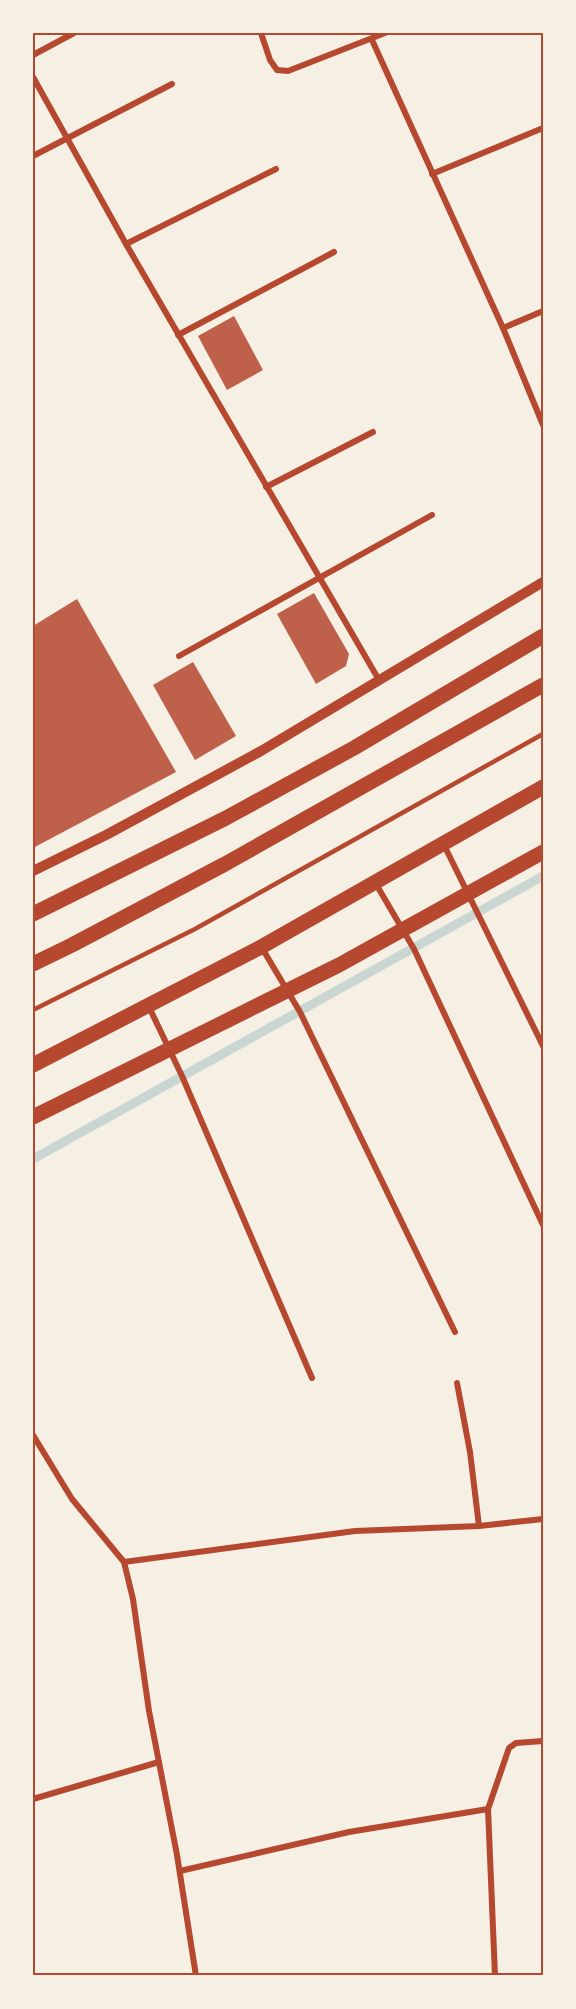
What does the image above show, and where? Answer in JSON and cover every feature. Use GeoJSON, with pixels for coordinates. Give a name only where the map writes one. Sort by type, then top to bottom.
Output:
{"type":"FeatureCollection","features":[{"type":"Feature","properties":{"kind":"main road"},"geometry":{"type":"LineString","coordinates":[[33,914],[110,877],[305,775],[543,636]]}},
{"type":"Feature","properties":{"kind":"main road"},"geometry":{"type":"LineString","coordinates":[[33,964],[225,864],[543,685]]}},
{"type":"Feature","properties":{"kind":"main road"},"geometry":{"type":"LineString","coordinates":[[33,1065],[149,1007],[261,947],[543,787]]}},
{"type":"Feature","properties":{"kind":"main road"},"geometry":{"type":"LineString","coordinates":[[33,1116],[339,965],[543,852]]}},
{"type":"Feature","properties":{"kind":"street"},"geometry":{"type":"LineString","coordinates":[[33,55],[74,33]]}},
{"type":"Feature","properties":{"kind":"street"},"geometry":{"type":"LineString","coordinates":[[261,33],[270,60],[277,70],[288,71],[385,33]]}},
{"type":"Feature","properties":{"kind":"street"},"geometry":{"type":"LineString","coordinates":[[372,40],[503,328],[543,425]]}},
{"type":"Feature","properties":{"kind":"street"},"geometry":{"type":"LineString","coordinates":[[33,77],[178,335],[379,680]]}},
{"type":"Feature","properties":{"kind":"street"},"geometry":{"type":"LineString","coordinates":[[33,156],[172,84]]}},
{"type":"Feature","properties":{"kind":"street"},"geometry":{"type":"LineString","coordinates":[[432,174],[543,128]]}},
{"type":"Feature","properties":{"kind":"street"},"geometry":{"type":"LineString","coordinates":[[126,244],[276,169]]}},
{"type":"Feature","properties":{"kind":"street"},"geometry":{"type":"LineString","coordinates":[[178,335],[334,252]]}},
{"type":"Feature","properties":{"kind":"street"},"geometry":{"type":"LineString","coordinates":[[503,328],[543,311]]}},
{"type":"Feature","properties":{"kind":"street"},"geometry":{"type":"LineString","coordinates":[[266,487],[373,432]]}},
{"type":"Feature","properties":{"kind":"street"},"geometry":{"type":"LineString","coordinates":[[179,656],[432,514]]}},
{"type":"Feature","properties":{"kind":"street"},"geometry":{"type":"LineString","coordinates":[[33,871],[108,834],[261,751],[543,582]]}},
{"type":"Feature","properties":{"kind":"street"},"geometry":{"type":"LineString","coordinates":[[443,844],[543,1047]]}},
{"type":"Feature","properties":{"kind":"street"},"geometry":{"type":"LineString","coordinates":[[376,883],[414,949],[543,1225]]}},
{"type":"Feature","properties":{"kind":"street"},"geometry":{"type":"LineString","coordinates":[[261,947],[300,1012],[455,1332]]}},
{"type":"Feature","properties":{"kind":"street"},"geometry":{"type":"LineString","coordinates":[[149,1007],[182,1076],[312,1378]]}},
{"type":"Feature","properties":{"kind":"street"},"geometry":{"type":"LineString","coordinates":[[456,1383],[470,1452],[479,1526]]}},
{"type":"Feature","properties":{"kind":"street"},"geometry":{"type":"LineString","coordinates":[[33,1435],[72,1498],[124,1562],[133,1599],[196,1976]]}},
{"type":"Feature","properties":{"kind":"street"},"geometry":{"type":"LineString","coordinates":[[124,1562],[355,1531],[479,1526],[543,1519]]}},
{"type":"Feature","properties":{"kind":"street"},"geometry":{"type":"LineString","coordinates":[[495,1976],[488,1809],[509,1748],[516,1743],[543,1741]]}},
{"type":"Feature","properties":{"kind":"street"},"geometry":{"type":"LineString","coordinates":[[33,1799],[159,1762]]}},
{"type":"Feature","properties":{"kind":"street"},"geometry":{"type":"LineString","coordinates":[[180,1871],[349,1832],[488,1809]]}},
{"type":"Feature","properties":{"kind":"lane"},"geometry":{"type":"LineString","coordinates":[[33,1010],[195,929],[543,734]]}},
{"type":"Feature","properties":{"kind":"building"},"geometry":{"type":"Polygon","coordinates":[[[234,316],[263,370],[227,390],[198,336],[234,316]]]}},
{"type":"Feature","properties":{"kind":"building"},"geometry":{"type":"Polygon","coordinates":[[[314,593],[349,654],[346,666],[316,684],[277,614],[314,593]]]}},
{"type":"Feature","properties":{"kind":"building"},"geometry":{"type":"Polygon","coordinates":[[[77,599],[176,772],[33,848],[33,626],[77,599]]]}},
{"type":"Feature","properties":{"kind":"building"},"geometry":{"type":"Polygon","coordinates":[[[193,662],[236,736],[195,760],[153,685],[193,662]]]}},
{"type":"Feature","properties":{"kind":"waterway"},"geometry":{"type":"LineString","coordinates":[[33,1159],[543,876]]}}]}
